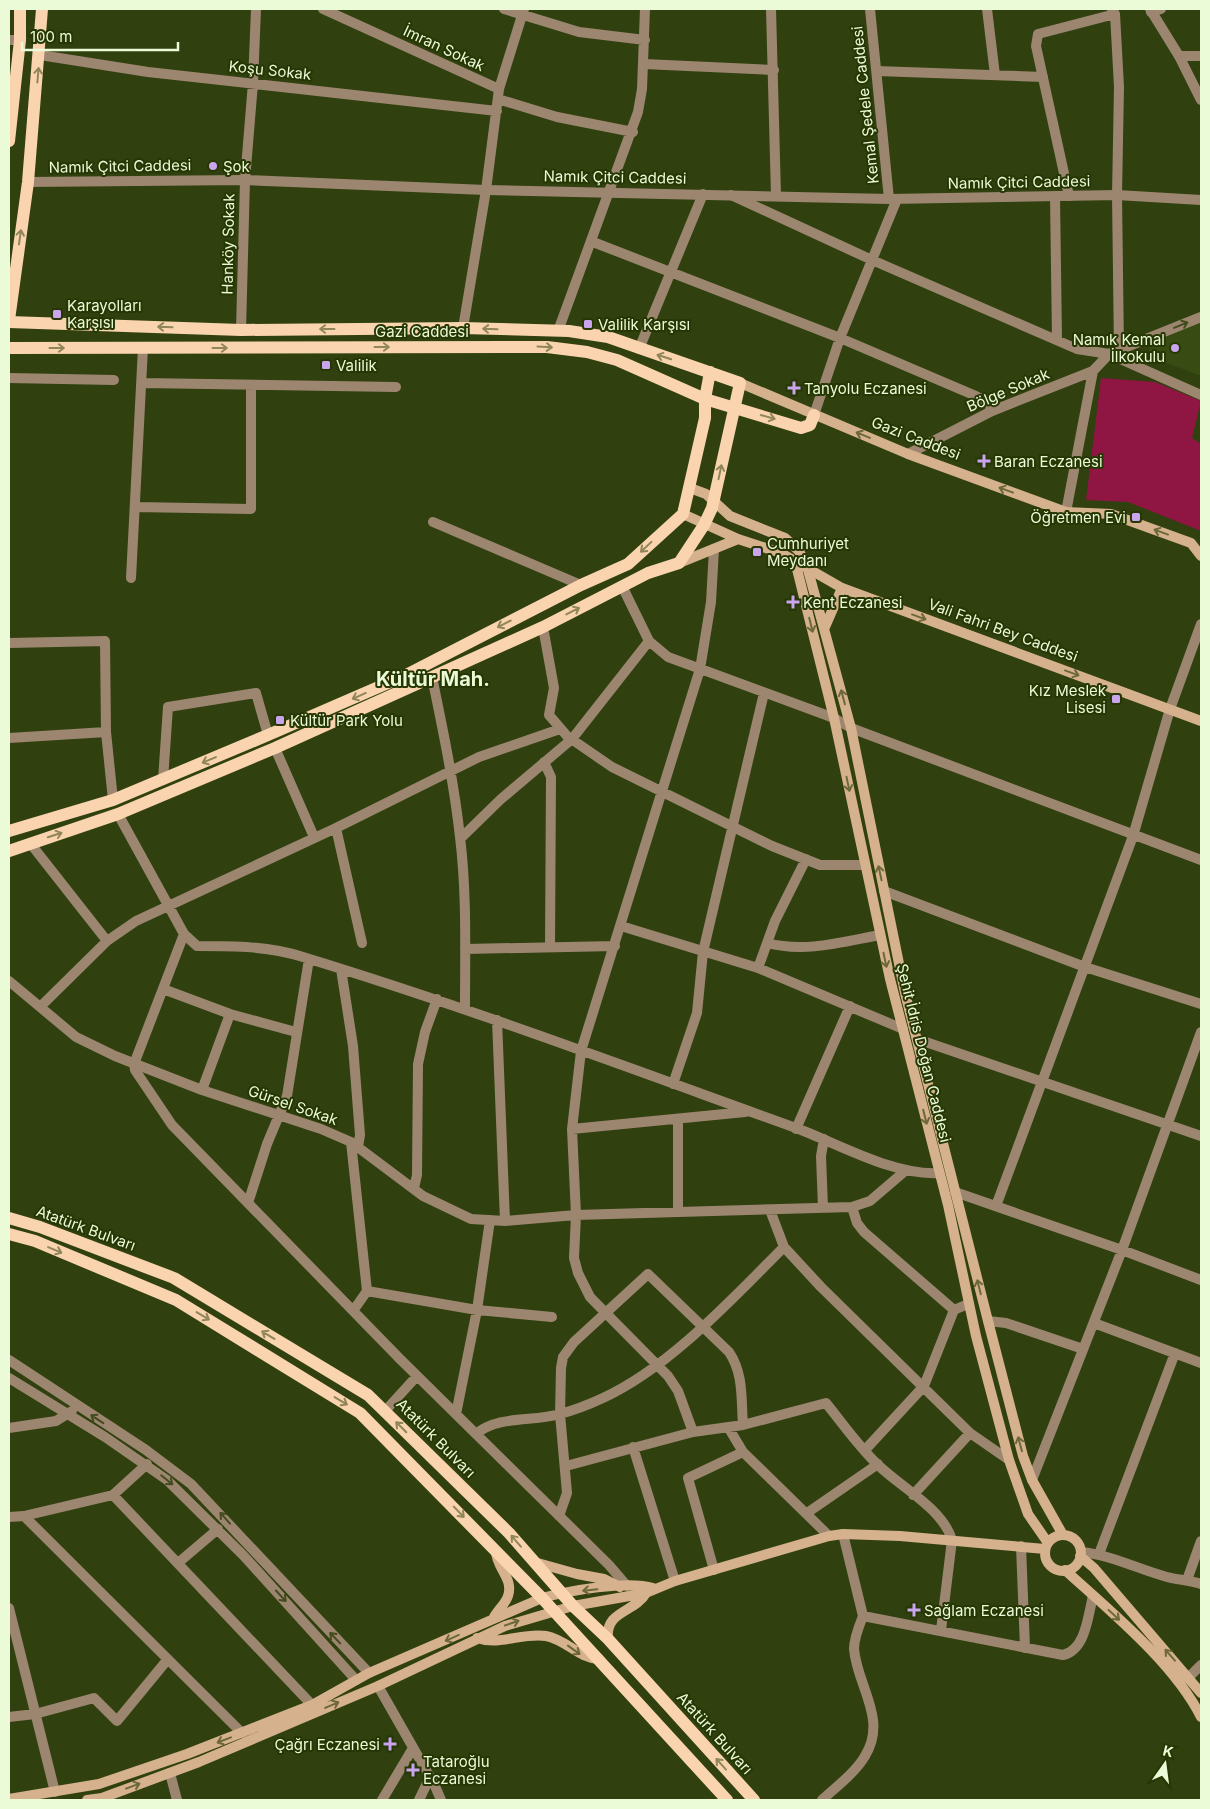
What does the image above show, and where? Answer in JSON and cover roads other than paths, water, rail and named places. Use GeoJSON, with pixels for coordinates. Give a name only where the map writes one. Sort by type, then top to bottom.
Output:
{"type":"FeatureCollection","features":[{"type":"Feature","properties":{"kind":"main road"},"geometry":{"type":"LineString","coordinates":[[9,142],[14,40],[20,9]]}},
{"type":"Feature","properties":{"kind":"main road"},"geometry":{"type":"LineString","coordinates":[[9,321],[28,182],[40,55],[42,9]]}},
{"type":"Feature","properties":{"kind":"main road","name":"Gazi Caddesi"},"geometry":{"type":"LineString","coordinates":[[9,321],[241,330],[463,328],[558,331],[608,337],[740,383],[908,454],[1066,512],[1111,514],[1191,543],[1201,556]]}},
{"type":"Feature","properties":{"kind":"main road","name":"Gazi Caddesi"},"geometry":{"type":"LineString","coordinates":[[9,348],[547,347],[587,352],[617,360],[705,399],[801,428],[810,425],[814,415]]}},
{"type":"Feature","properties":{"kind":"main road"},"geometry":{"type":"LineString","coordinates":[[9,831],[113,800],[268,735],[404,676],[581,585],[628,564],[682,514],[690,488],[705,418],[705,399],[710,372]]}},
{"type":"Feature","properties":{"kind":"main road"},"geometry":{"type":"LineString","coordinates":[[679,563],[704,525],[714,501],[740,383]]}},
{"type":"Feature","properties":{"kind":"main road","name":"Şehit İdris Doğan Caddesi"},"geometry":{"type":"LineString","coordinates":[[690,488],[706,494],[730,516],[785,538],[794,544],[808,570],[851,728],[905,993],[1023,1456],[1032,1480],[1063,1535]]}},
{"type":"Feature","properties":{"kind":"main road","name":"Vali Fahri Bey Caddesi"},"geometry":{"type":"LineString","coordinates":[[682,514],[704,525],[781,553],[842,588],[1201,721]]}},
{"type":"Feature","properties":{"kind":"main road"},"geometry":{"type":"LineString","coordinates":[[9,851],[118,814],[275,748],[543,627],[648,573],[714,550],[738,538]]}},
{"type":"Feature","properties":{"kind":"main road","name":"Şehit İdris Doğan Caddesi"},"geometry":{"type":"LineString","coordinates":[[795,561],[834,718],[880,935],[948,1205],[968,1304],[1009,1460],[1028,1514],[1047,1546]]}},
{"type":"Feature","properties":{"kind":"main road"},"geometry":{"type":"LineString","coordinates":[[825,627],[842,588]]}},
{"type":"Feature","properties":{"kind":"main road","name":"Atatürk Bulvarı"},"geometry":{"type":"LineString","coordinates":[[9,1218],[40,1227],[174,1278],[368,1395],[509,1533],[573,1606],[608,1640],[754,1800]]}},
{"type":"Feature","properties":{"kind":"main road","name":"Atatürk Bulvarı"},"geometry":{"type":"LineString","coordinates":[[9,1234],[34,1241],[176,1300],[360,1413],[542,1598],[727,1800]]}},
{"type":"Feature","properties":{"kind":"main road"},"geometry":{"type":"LineString","coordinates":[[87,1800],[102,1798],[170,1773],[378,1686],[505,1626],[573,1606],[650,1591],[675,1580],[829,1536],[843,1534],[1021,1546],[1047,1546],[1057,1536],[1063,1535],[1074,1539],[1081,1554],[1201,1693]]}},
{"type":"Feature","properties":{"kind":"main road"},"geometry":{"type":"LineString","coordinates":[[1047,1546],[1050,1565],[1065,1570],[1093,1596],[1177,1681],[1201,1717]]}},
{"type":"Feature","properties":{"kind":"main road"},"geometry":{"type":"LineString","coordinates":[[493,1619],[509,1592],[508,1579],[497,1561],[496,1551]]}},
{"type":"Feature","properties":{"kind":"main road"},"geometry":{"type":"LineString","coordinates":[[1065,1570],[1075,1566],[1081,1554]]}},
{"type":"Feature","properties":{"kind":"main road"},"geometry":{"type":"LineString","coordinates":[[534,1562],[577,1574],[604,1579],[624,1586]]}},
{"type":"Feature","properties":{"kind":"main road"},"geometry":{"type":"LineString","coordinates":[[9,1799],[98,1784],[242,1733],[312,1705],[368,1673],[542,1598],[562,1593],[624,1586],[643,1585],[650,1591]]}},
{"type":"Feature","properties":{"kind":"main road"},"geometry":{"type":"LineString","coordinates":[[608,1640],[609,1626],[614,1616],[639,1603],[650,1591]]}},
{"type":"Feature","properties":{"kind":"main road"},"geometry":{"type":"LineString","coordinates":[[477,1638],[496,1641],[534,1635],[547,1636],[561,1641],[586,1657],[599,1659]]}},
{"type":"Feature","properties":{"kind":"street","name":"Hanköy Sokak"},"geometry":{"type":"LineString","coordinates":[[241,330],[245,180],[253,83],[256,9]]}},
{"type":"Feature","properties":{"kind":"street","name":"İmran Sokak"},"geometry":{"type":"LineString","coordinates":[[323,9],[499,94],[557,117],[632,132]]}},
{"type":"Feature","properties":{"kind":"street"},"geometry":{"type":"LineString","coordinates":[[504,9],[522,12],[579,32],[645,40]]}},
{"type":"Feature","properties":{"kind":"street"},"geometry":{"type":"LineString","coordinates":[[558,331],[632,132],[642,89],[645,9]]}},
{"type":"Feature","properties":{"kind":"street"},"geometry":{"type":"LineString","coordinates":[[771,9],[776,196]]}},
{"type":"Feature","properties":{"kind":"street","name":"Kemal Şedele Caddesi"},"geometry":{"type":"LineString","coordinates":[[870,9],[893,199]]}},
{"type":"Feature","properties":{"kind":"street"},"geometry":{"type":"LineString","coordinates":[[987,9],[995,75]]}},
{"type":"Feature","properties":{"kind":"street"},"geometry":{"type":"LineString","coordinates":[[1154,10],[1201,100]]}},
{"type":"Feature","properties":{"kind":"street"},"geometry":{"type":"LineString","coordinates":[[463,328],[486,190],[499,94],[522,12]]}},
{"type":"Feature","properties":{"kind":"street"},"geometry":{"type":"LineString","coordinates":[[1069,196],[1036,46],[1038,34],[1113,12],[1119,87],[1118,195],[1124,348]]}},
{"type":"Feature","properties":{"kind":"street","name":"Koşu Sokak"},"geometry":{"type":"LineString","coordinates":[[40,55],[148,72],[497,111]]}},
{"type":"Feature","properties":{"kind":"street"},"geometry":{"type":"LineString","coordinates":[[1179,56],[1201,56]]}},
{"type":"Feature","properties":{"kind":"street"},"geometry":{"type":"LineString","coordinates":[[644,64],[774,70]]}},
{"type":"Feature","properties":{"kind":"street"},"geometry":{"type":"LineString","coordinates":[[877,71],[1043,77]]}},
{"type":"Feature","properties":{"kind":"street","name":"Namık Çitci Caddesi"},"geometry":{"type":"LineString","coordinates":[[28,182],[245,180],[486,190],[893,199],[1118,195],[1201,200]]}},
{"type":"Feature","properties":{"kind":"street"},"geometry":{"type":"LineString","coordinates":[[639,349],[703,194]]}},
{"type":"Feature","properties":{"kind":"street"},"geometry":{"type":"LineString","coordinates":[[730,195],[872,260],[1077,349],[1109,354],[1201,395]]}},
{"type":"Feature","properties":{"kind":"street"},"geometry":{"type":"LineString","coordinates":[[1055,196],[1057,340]]}},
{"type":"Feature","properties":{"kind":"street"},"geometry":{"type":"LineString","coordinates":[[814,415],[840,338],[872,260],[893,199]]}},
{"type":"Feature","properties":{"kind":"street"},"geometry":{"type":"LineString","coordinates":[[592,242],[840,338],[976,396],[988,403],[992,411]]}},
{"type":"Feature","properties":{"kind":"street","name":"Bölge Sokak"},"geometry":{"type":"LineString","coordinates":[[908,454],[992,411],[1093,371],[1109,354],[1201,317]]}},
{"type":"Feature","properties":{"kind":"street"},"geometry":{"type":"LineString","coordinates":[[131,578],[143,348]]}},
{"type":"Feature","properties":{"kind":"street"},"geometry":{"type":"LineString","coordinates":[[1066,512],[1093,371]]}},
{"type":"Feature","properties":{"kind":"street"},"geometry":{"type":"LineString","coordinates":[[9,378],[114,380]]}},
{"type":"Feature","properties":{"kind":"street"},"geometry":{"type":"LineString","coordinates":[[142,383],[396,387]]}},
{"type":"Feature","properties":{"kind":"street"},"geometry":{"type":"LineString","coordinates":[[135,508],[251,509],[251,385]]}},
{"type":"Feature","properties":{"kind":"street"},"geometry":{"type":"LineString","coordinates":[[433,522],[581,585]]}},
{"type":"Feature","properties":{"kind":"street"},"geometry":{"type":"LineString","coordinates":[[693,1432],[678,1391],[659,1365],[590,1297],[578,1274],[574,1258],[576,1215],[572,1129],[581,1050],[700,669],[711,602],[714,550]]}},
{"type":"Feature","properties":{"kind":"street"},"geometry":{"type":"LineString","coordinates":[[622,586],[649,641],[668,657],[834,718],[851,728],[1133,836],[1201,860]]}},
{"type":"Feature","properties":{"kind":"street"},"geometry":{"type":"LineString","coordinates":[[996,1206],[1133,836],[1170,709],[1201,624]]}},
{"type":"Feature","properties":{"kind":"street"},"geometry":{"type":"LineString","coordinates":[[543,627],[554,688],[548,715],[572,739],[612,767],[732,826],[806,859],[831,866],[865,864]]}},
{"type":"Feature","properties":{"kind":"street"},"geometry":{"type":"LineString","coordinates":[[9,643],[105,641],[106,732],[113,800]]}},
{"type":"Feature","properties":{"kind":"street"},"geometry":{"type":"LineString","coordinates":[[460,838],[572,739],[649,641]]}},
{"type":"Feature","properties":{"kind":"street"},"geometry":{"type":"LineString","coordinates":[[432,676],[451,771],[460,838],[466,907],[465,1008]]}},
{"type":"Feature","properties":{"kind":"street"},"geometry":{"type":"LineString","coordinates":[[162,780],[168,707],[256,693],[268,735]]}},
{"type":"Feature","properties":{"kind":"street"},"geometry":{"type":"LineString","coordinates":[[673,1084],[697,1013],[702,952],[764,693]]}},
{"type":"Feature","properties":{"kind":"street"},"geometry":{"type":"LineString","coordinates":[[40,1007],[107,941],[136,921],[336,828],[479,757],[560,729]]}},
{"type":"Feature","properties":{"kind":"street"},"geometry":{"type":"LineString","coordinates":[[9,738],[106,732]]}},
{"type":"Feature","properties":{"kind":"street"},"geometry":{"type":"LineString","coordinates":[[275,748],[314,837]]}},
{"type":"Feature","properties":{"kind":"street"},"geometry":{"type":"LineString","coordinates":[[544,762],[551,777],[550,947]]}},
{"type":"Feature","properties":{"kind":"street"},"geometry":{"type":"LineString","coordinates":[[118,814],[184,934],[197,946],[281,950],[341,968],[465,1008],[796,1128],[905,1171],[939,1174]]}},
{"type":"Feature","properties":{"kind":"street"},"geometry":{"type":"LineString","coordinates":[[336,828],[362,943]]}},
{"type":"Feature","properties":{"kind":"street"},"geometry":{"type":"LineString","coordinates":[[30,843],[107,941]]}},
{"type":"Feature","properties":{"kind":"street"},"geometry":{"type":"LineString","coordinates":[[758,968],[775,921],[806,859]]}},
{"type":"Feature","properties":{"kind":"street"},"geometry":{"type":"LineString","coordinates":[[884,892],[1085,967],[1201,1004]]}},
{"type":"Feature","properties":{"kind":"street"},"geometry":{"type":"LineString","coordinates":[[621,926],[758,968],[903,1029]]}},
{"type":"Feature","properties":{"kind":"street"},"geometry":{"type":"LineString","coordinates":[[184,934],[134,1064],[135,1070],[172,1125],[417,1376],[559,1516],[624,1586]]}},
{"type":"Feature","properties":{"kind":"street"},"geometry":{"type":"LineString","coordinates":[[767,943],[788,947],[811,948],[880,935]]}},
{"type":"Feature","properties":{"kind":"street"},"geometry":{"type":"LineString","coordinates":[[465,949],[615,946]]}},
{"type":"Feature","properties":{"kind":"street"},"geometry":{"type":"LineString","coordinates":[[248,1203],[267,1144],[287,1096],[296,1032],[310,959]]}},
{"type":"Feature","properties":{"kind":"street"},"geometry":{"type":"LineString","coordinates":[[341,968],[354,1054],[360,1135],[355,1145],[367,1291],[353,1311]]}},
{"type":"Feature","properties":{"kind":"street","name":"Gürsel Sokak"},"geometry":{"type":"LineString","coordinates":[[9,981],[76,1036],[134,1064],[202,1090],[279,1117],[321,1129],[355,1145],[423,1196],[471,1219],[505,1221],[576,1215],[852,1207]]}},
{"type":"Feature","properties":{"kind":"street"},"geometry":{"type":"LineString","coordinates":[[162,989],[230,1014],[296,1032]]}},
{"type":"Feature","properties":{"kind":"street"},"geometry":{"type":"LineString","coordinates":[[414,1188],[417,1176],[418,1064],[425,1032],[437,999]]}},
{"type":"Feature","properties":{"kind":"street"},"geometry":{"type":"LineString","coordinates":[[796,1128],[850,1006]]}},
{"type":"Feature","properties":{"kind":"street"},"geometry":{"type":"LineString","coordinates":[[202,1090],[230,1014]]}},
{"type":"Feature","properties":{"kind":"street"},"geometry":{"type":"LineString","coordinates":[[497,1020],[505,1221]]}},
{"type":"Feature","properties":{"kind":"street"},"geometry":{"type":"LineString","coordinates":[[1032,1480],[1122,1250],[1201,1032]]}},
{"type":"Feature","properties":{"kind":"street"},"geometry":{"type":"LineString","coordinates":[[917,1039],[1201,1136]]}},
{"type":"Feature","properties":{"kind":"street"},"geometry":{"type":"LineString","coordinates":[[572,1129],[748,1112]]}},
{"type":"Feature","properties":{"kind":"street"},"geometry":{"type":"LineString","coordinates":[[678,1120],[678,1212]]}},
{"type":"Feature","properties":{"kind":"street"},"geometry":{"type":"LineString","coordinates":[[823,1208],[821,1156],[824,1139]]}},
{"type":"Feature","properties":{"kind":"street"},"geometry":{"type":"LineString","coordinates":[[905,1171],[870,1201],[852,1207],[856,1223],[954,1310]]}},
{"type":"Feature","properties":{"kind":"street"},"geometry":{"type":"LineString","coordinates":[[955,1192],[1122,1250],[1201,1280]]}},
{"type":"Feature","properties":{"kind":"street"},"geometry":{"type":"LineString","coordinates":[[770,1210],[784,1247],[821,1287],[970,1433],[1009,1460]]}},
{"type":"Feature","properties":{"kind":"street"},"geometry":{"type":"LineString","coordinates":[[456,1414],[477,1310],[490,1220]]}},
{"type":"Feature","properties":{"kind":"street"},"geometry":{"type":"LineString","coordinates":[[476,1434],[496,1424],[560,1414],[622,1389],[659,1365],[784,1247]]}},
{"type":"Feature","properties":{"kind":"street"},"geometry":{"type":"LineString","coordinates":[[559,1516],[568,1493],[560,1414],[563,1357],[574,1342],[648,1274],[730,1352],[735,1361],[740,1382],[743,1425]]}},
{"type":"Feature","properties":{"kind":"street"},"geometry":{"type":"LineString","coordinates":[[367,1291],[477,1310],[552,1317]]}},
{"type":"Feature","properties":{"kind":"street"},"geometry":{"type":"LineString","coordinates":[[865,1450],[924,1386],[954,1310],[968,1304]]}},
{"type":"Feature","properties":{"kind":"street"},"geometry":{"type":"LineString","coordinates":[[988,1321],[1006,1323],[1083,1349]]}},
{"type":"Feature","properties":{"kind":"street"},"geometry":{"type":"LineString","coordinates":[[1094,1323],[1201,1363]]}},
{"type":"Feature","properties":{"kind":"street"},"geometry":{"type":"LineString","coordinates":[[1099,1554],[1175,1353]]}},
{"type":"Feature","properties":{"kind":"street"},"geometry":{"type":"LineString","coordinates":[[9,1360],[146,1450],[190,1484],[368,1673]]}},
{"type":"Feature","properties":{"kind":"street"},"geometry":{"type":"LineString","coordinates":[[386,1411],[417,1376]]}},
{"type":"Feature","properties":{"kind":"street"},"geometry":{"type":"LineString","coordinates":[[9,1378],[147,1464],[167,1480],[218,1529],[356,1680]]}},
{"type":"Feature","properties":{"kind":"street"},"geometry":{"type":"LineString","coordinates":[[566,1466],[693,1432],[743,1425],[826,1404],[878,1464],[938,1514],[948,1529],[952,1540],[940,1630]]}},
{"type":"Feature","properties":{"kind":"street"},"geometry":{"type":"LineString","coordinates":[[9,1428],[49,1422],[68,1414],[78,1406]]}},
{"type":"Feature","properties":{"kind":"street"},"geometry":{"type":"LineString","coordinates":[[728,1428],[743,1452],[829,1536]]}},
{"type":"Feature","properties":{"kind":"street"},"geometry":{"type":"LineString","coordinates":[[913,1495],[970,1433]]}},
{"type":"Feature","properties":{"kind":"street"},"geometry":{"type":"LineString","coordinates":[[633,1447],[675,1580]]}},
{"type":"Feature","properties":{"kind":"street"},"geometry":{"type":"LineString","coordinates":[[714,1570],[688,1478],[743,1452]]}},
{"type":"Feature","properties":{"kind":"street"},"geometry":{"type":"LineString","coordinates":[[9,1517],[24,1516],[113,1495],[147,1464]]}},
{"type":"Feature","properties":{"kind":"street"},"geometry":{"type":"LineString","coordinates":[[807,1513],[878,1464]]}},
{"type":"Feature","properties":{"kind":"street"},"geometry":{"type":"LineString","coordinates":[[113,1495],[312,1705]]}},
{"type":"Feature","properties":{"kind":"street"},"geometry":{"type":"LineString","coordinates":[[24,1516],[242,1733]]}},
{"type":"Feature","properties":{"kind":"street"},"geometry":{"type":"LineString","coordinates":[[178,1563],[218,1529]]}},
{"type":"Feature","properties":{"kind":"street"},"geometry":{"type":"LineString","coordinates":[[822,1800],[864,1758],[873,1738],[873,1717],[854,1649],[863,1616],[843,1534]]}},
{"type":"Feature","properties":{"kind":"street"},"geometry":{"type":"LineString","coordinates":[[1187,1580],[1201,1541]]}},
{"type":"Feature","properties":{"kind":"street"},"geometry":{"type":"LineString","coordinates":[[1021,1546],[1025,1648]]}},
{"type":"Feature","properties":{"kind":"street"},"geometry":{"type":"LineString","coordinates":[[1081,1554],[1099,1554],[1169,1578],[1201,1584]]}},
{"type":"Feature","properties":{"kind":"street"},"geometry":{"type":"LineString","coordinates":[[863,1616],[1063,1656],[1076,1649],[1081,1642],[1093,1596]]}},
{"type":"Feature","properties":{"kind":"street"},"geometry":{"type":"LineString","coordinates":[[9,1608],[56,1792]]}},
{"type":"Feature","properties":{"kind":"street"},"geometry":{"type":"LineString","coordinates":[[9,1717],[35,1714],[94,1698],[116,1721],[168,1659]]}},
{"type":"Feature","properties":{"kind":"street"},"geometry":{"type":"LineString","coordinates":[[1189,1677],[1201,1664]]}},
{"type":"Feature","properties":{"kind":"street"},"geometry":{"type":"LineString","coordinates":[[378,1686],[441,1800]]}},
{"type":"Feature","properties":{"kind":"street"},"geometry":{"type":"LineString","coordinates":[[382,1800],[413,1748]]}},
{"type":"Feature","properties":{"kind":"street"},"geometry":{"type":"LineString","coordinates":[[170,1773],[177,1800]]}},
{"type":"Feature","properties":{"kind":"street"},"geometry":{"type":"LineString","coordinates":[[419,1800],[430,1777]]}},
{"type":"Feature","properties":{"kind":"place","name":"Şok"},"geometry":{"type":"Point","coordinates":[213,166]}},
{"type":"Feature","properties":{"kind":"place","name":"Karayolları Karşısı"},"geometry":{"type":"Point","coordinates":[57,314]}},
{"type":"Feature","properties":{"kind":"place","name":"Valilik Karşısı"},"geometry":{"type":"Point","coordinates":[588,324]}},
{"type":"Feature","properties":{"kind":"place","name":"Namık Kemal İlkokulu"},"geometry":{"type":"Point","coordinates":[1175,348]}},
{"type":"Feature","properties":{"kind":"place","name":"Valilik"},"geometry":{"type":"Point","coordinates":[326,365]}},
{"type":"Feature","properties":{"kind":"place","name":"Tanyolu Eczanesi"},"geometry":{"type":"Point","coordinates":[794,388]}},
{"type":"Feature","properties":{"kind":"place","name":"Baran Eczanesi"},"geometry":{"type":"Point","coordinates":[984,461]}},
{"type":"Feature","properties":{"kind":"place","name":"Öğretmen Evi"},"geometry":{"type":"Point","coordinates":[1136,517]}},
{"type":"Feature","properties":{"kind":"place","name":"Cumhuriyet Meydanı"},"geometry":{"type":"Point","coordinates":[757,552]}},
{"type":"Feature","properties":{"kind":"place","name":"Kent Eczanesi"},"geometry":{"type":"Point","coordinates":[793,602]}},
{"type":"Feature","properties":{"kind":"place","name":"Kız Meslek Lisesi"},"geometry":{"type":"Point","coordinates":[1116,699]}},
{"type":"Feature","properties":{"kind":"place","name":"Kültür Park Yolu"},"geometry":{"type":"Point","coordinates":[280,720]}},
{"type":"Feature","properties":{"kind":"place","name":"Sağlam Eczanesi"},"geometry":{"type":"Point","coordinates":[914,1610]}},
{"type":"Feature","properties":{"kind":"place","name":"Çağrı Eczanesi"},"geometry":{"type":"Point","coordinates":[390,1744]}},
{"type":"Feature","properties":{"kind":"place","name":"Tataroğlu Eczanesi"},"geometry":{"type":"Point","coordinates":[413,1770]}},
{"type":"Feature","properties":{"kind":"district","name":"Kültür Mah."},"geometry":{"type":"Point","coordinates":[433,679]}}]}
